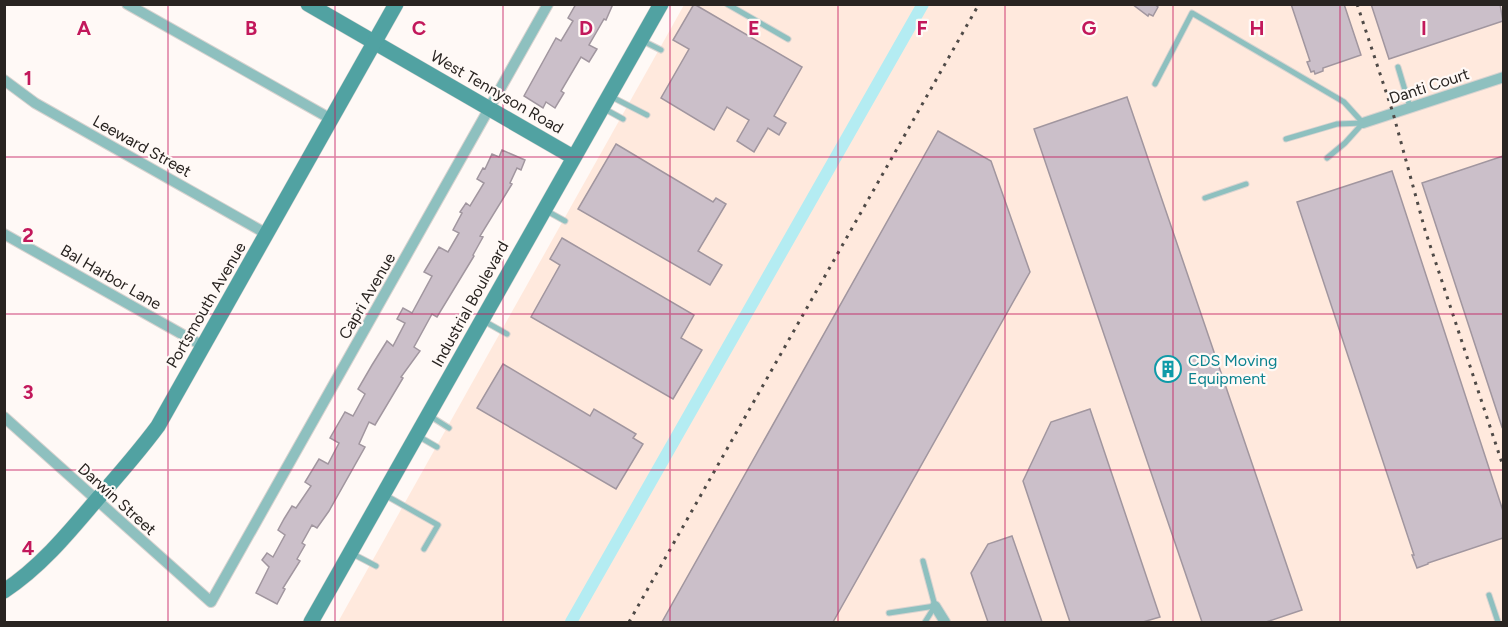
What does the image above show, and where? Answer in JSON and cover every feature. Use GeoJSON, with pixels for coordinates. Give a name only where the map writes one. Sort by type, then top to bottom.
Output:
{"type":"FeatureCollection","features":[{"type":"Feature","properties":{"kind":"main road","name":"West Tennyson Road"},"geometry":{"type":"LineString","coordinates":[[308,4],[573,157]]}},
{"type":"Feature","properties":{"kind":"main road","name":"Portsmouth Avenue"},"geometry":{"type":"LineString","coordinates":[[4,591],[32,570],[56,547],[129,464],[158,426],[396,4]]}},
{"type":"Feature","properties":{"kind":"main road","name":"Industrial Boulevard"},"geometry":{"type":"LineString","coordinates":[[311,622],[661,4]]}},
{"type":"Feature","properties":{"kind":"street"},"geometry":{"type":"LineString","coordinates":[[127,4],[331,119]]}},
{"type":"Feature","properties":{"kind":"street","name":"Capri Avenue"},"geometry":{"type":"LineString","coordinates":[[211,602],[548,4]]}},
{"type":"Feature","properties":{"kind":"street","name":"Danti Court"},"geometry":{"type":"LineString","coordinates":[[1364,123],[1503,77]]}},
{"type":"Feature","properties":{"kind":"street","name":"Leeward Street"},"geometry":{"type":"LineString","coordinates":[[4,80],[35,103],[267,234]]}},
{"type":"Feature","properties":{"kind":"street","name":"Bal Harbor Lane"},"geometry":{"type":"LineString","coordinates":[[4,234],[203,346]]}},
{"type":"Feature","properties":{"kind":"street","name":"Darwin Street"},"geometry":{"type":"LineString","coordinates":[[4,417],[211,602]]}},
{"type":"Feature","properties":{"kind":"street"},"geometry":{"type":"LineString","coordinates":[[935,606],[945,622]]}},
{"type":"Feature","properties":{"kind":"lane"},"geometry":{"type":"LineString","coordinates":[[727,4],[788,39]]}},
{"type":"Feature","properties":{"kind":"lane"},"geometry":{"type":"LineString","coordinates":[[1155,84],[1192,14],[1344,102],[1364,123]]}},
{"type":"Feature","properties":{"kind":"lane"},"geometry":{"type":"LineString","coordinates":[[641,40],[661,50]]}},
{"type":"Feature","properties":{"kind":"lane"},"geometry":{"type":"LineString","coordinates":[[1398,67],[1410,107]]}},
{"type":"Feature","properties":{"kind":"lane"},"geometry":{"type":"LineString","coordinates":[[605,101],[647,115]]}},
{"type":"Feature","properties":{"kind":"lane"},"geometry":{"type":"LineString","coordinates":[[605,101],[623,119]]}},
{"type":"Feature","properties":{"kind":"lane"},"geometry":{"type":"LineString","coordinates":[[1286,139],[1337,124],[1364,123]]}},
{"type":"Feature","properties":{"kind":"lane"},"geometry":{"type":"LineString","coordinates":[[1328,158],[1364,123]]}},
{"type":"Feature","properties":{"kind":"lane"},"geometry":{"type":"LineString","coordinates":[[1205,198],[1245,184]]}},
{"type":"Feature","properties":{"kind":"lane"},"geometry":{"type":"LineString","coordinates":[[544,209],[565,221]]}},
{"type":"Feature","properties":{"kind":"lane"},"geometry":{"type":"LineString","coordinates":[[482,320],[507,334]]}},
{"type":"Feature","properties":{"kind":"lane"},"geometry":{"type":"LineString","coordinates":[[428,415],[449,428]]}},
{"type":"Feature","properties":{"kind":"lane"},"geometry":{"type":"LineString","coordinates":[[416,436],[437,447]]}},
{"type":"Feature","properties":{"kind":"lane"},"geometry":{"type":"LineString","coordinates":[[384,494],[438,525],[424,549]]}},
{"type":"Feature","properties":{"kind":"lane"},"geometry":{"type":"LineString","coordinates":[[350,553],[376,566]]}},
{"type":"Feature","properties":{"kind":"lane"},"geometry":{"type":"LineString","coordinates":[[923,561],[935,606],[925,622]]}},
{"type":"Feature","properties":{"kind":"lane"},"geometry":{"type":"LineString","coordinates":[[1489,594],[1498,622]]}},
{"type":"Feature","properties":{"kind":"lane"},"geometry":{"type":"LineString","coordinates":[[889,613],[935,606]]}},
{"type":"Feature","properties":{"kind":"shaded area"},"geometry":{"type":"Polygon","coordinates":[[[684,5],[1503,5],[1503,622],[338,622],[684,5]]]}},
{"type":"Feature","properties":{"kind":"building"},"geometry":{"type":"Polygon","coordinates":[[[576,4],[613,4],[606,20],[604,19],[589,45],[597,49],[589,62],[581,57],[561,91],[564,93],[555,108],[546,102],[543,108],[524,96],[556,38],[561,41],[573,21],[568,18],[576,4]]]}},
{"type":"Feature","properties":{"kind":"building"},"geometry":{"type":"Polygon","coordinates":[[[694,4],[802,67],[774,116],[786,123],[779,135],[768,128],[754,152],[737,141],[749,120],[727,107],[714,130],[661,98],[689,49],[673,40],[694,4]]]}},
{"type":"Feature","properties":{"kind":"building"},"geometry":{"type":"Polygon","coordinates":[[[1132,4],[1154,4],[1158,7],[1153,16],[1149,14],[1148,16],[1132,4]]]}},
{"type":"Feature","properties":{"kind":"building"},"geometry":{"type":"Polygon","coordinates":[[[1291,4],[1344,4],[1361,55],[1323,68],[1323,71],[1315,74],[1314,71],[1311,72],[1307,62],[1310,61],[1291,4]]]}},
{"type":"Feature","properties":{"kind":"building"},"geometry":{"type":"Polygon","coordinates":[[[1371,4],[1500,4],[1503,21],[1389,59],[1371,4]]]}},
{"type":"Feature","properties":{"kind":"building","name":"CDS Moving Equipment"},"geometry":{"type":"Polygon","coordinates":[[[1127,97],[1302,610],[1266,622],[1202,622],[1034,129],[1127,97]]]}},
{"type":"Feature","properties":{"kind":"building"},"geometry":{"type":"Polygon","coordinates":[[[938,131],[991,161],[1030,272],[833,622],[662,622],[938,131]]]}},
{"type":"Feature","properties":{"kind":"building"},"geometry":{"type":"Polygon","coordinates":[[[616,144],[713,202],[716,198],[726,204],[698,251],[722,265],[710,285],[578,209],[616,144]]]}},
{"type":"Feature","properties":{"kind":"building"},"geometry":{"type":"Polygon","coordinates":[[[502,150],[525,160],[521,170],[517,168],[510,183],[512,184],[480,236],[483,237],[474,256],[437,317],[432,314],[414,347],[420,351],[401,377],[403,378],[375,425],[369,422],[359,444],[365,447],[329,511],[317,528],[312,525],[302,543],[305,545],[297,559],[300,561],[283,588],[285,589],[277,604],[256,593],[269,567],[262,560],[267,553],[273,557],[285,535],[278,530],[284,519],[292,506],[296,508],[311,486],[305,482],[319,459],[328,464],[339,443],[330,438],[345,412],[353,416],[365,394],[358,389],[387,341],[393,346],[405,323],[397,319],[403,308],[412,313],[432,276],[424,272],[439,247],[448,252],[459,233],[453,230],[462,213],[460,212],[466,203],[470,206],[484,183],[477,179],[492,154],[499,157],[502,150]]]}},
{"type":"Feature","properties":{"kind":"building"},"geometry":{"type":"Polygon","coordinates":[[[1503,156],[1503,426],[1502,427],[1422,183],[1503,156]]]}},
{"type":"Feature","properties":{"kind":"building"},"geometry":{"type":"Polygon","coordinates":[[[1392,171],[1503,511],[1503,538],[1417,568],[1297,202],[1392,171]]]}},
{"type":"Feature","properties":{"kind":"building"},"geometry":{"type":"Polygon","coordinates":[[[562,238],[694,315],[681,338],[702,350],[673,399],[531,317],[560,265],[550,259],[562,238]]]}},
{"type":"Feature","properties":{"kind":"building"},"geometry":{"type":"Polygon","coordinates":[[[503,364],[590,416],[594,409],[636,434],[633,438],[643,444],[616,489],[477,408],[503,364]]]}},
{"type":"Feature","properties":{"kind":"building"},"geometry":{"type":"Polygon","coordinates":[[[1090,409],[1160,617],[1143,622],[1070,622],[1023,481],[1051,422],[1090,409]]]}},
{"type":"Feature","properties":{"kind":"building"},"geometry":{"type":"Polygon","coordinates":[[[1012,536],[1042,622],[988,622],[971,573],[988,544],[1012,536]]]}},
{"type":"Feature","properties":{"kind":"waterway"},"geometry":{"type":"LineString","coordinates":[[571,622],[923,4]]}},
{"type":"Feature","properties":{"kind":"railway"},"geometry":{"type":"LineString","coordinates":[[629,622],[979,4]]}},
{"type":"Feature","properties":{"kind":"railway"},"geometry":{"type":"LineString","coordinates":[[1357,4],[1393,113],[1425,230],[1504,469]]}},
{"type":"Feature","properties":{"kind":"place","name":"CDS Moving Equipment"},"geometry":{"type":"Point","coordinates":[1168,369]}}]}
